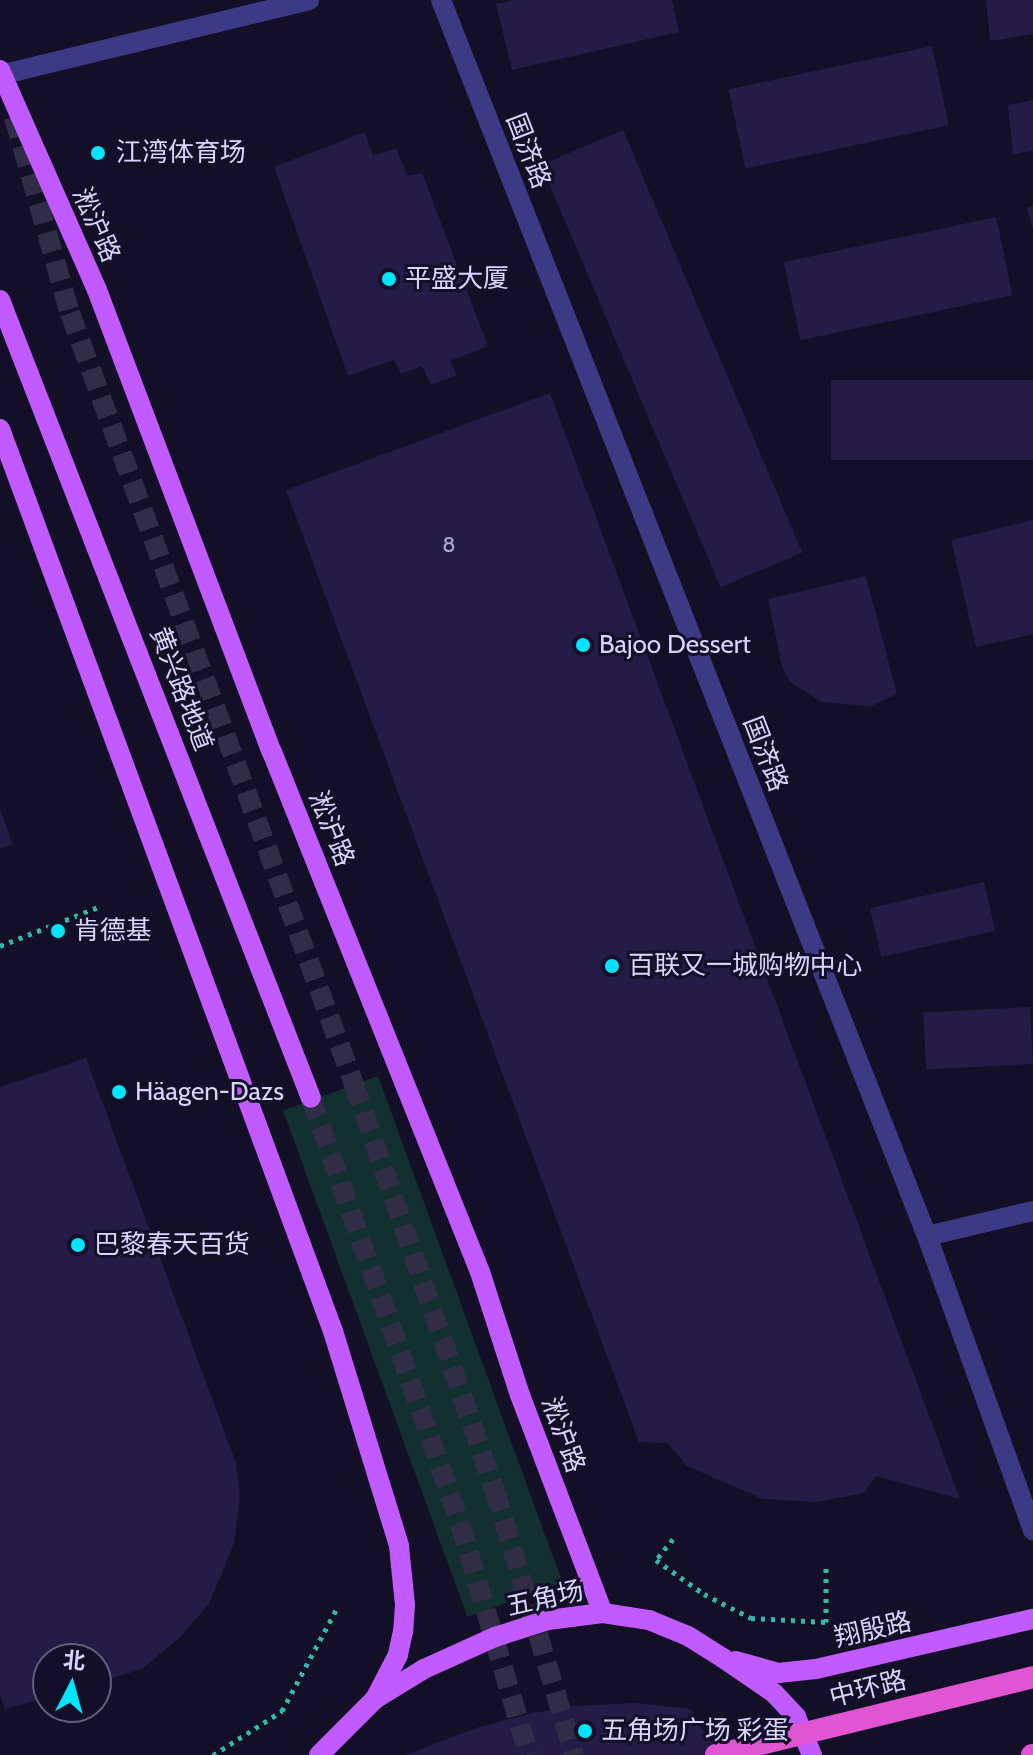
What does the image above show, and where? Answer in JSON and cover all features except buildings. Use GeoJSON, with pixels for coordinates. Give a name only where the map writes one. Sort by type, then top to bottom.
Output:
{"type":"FeatureCollection","features":[{"type":"Feature","properties":{"kind":"highway","name":"中环路"},"geometry":{"type":"LineString","coordinates":[[716,1755],[1033,1677]]}},
{"type":"Feature","properties":{"kind":"main road","name":"淞沪路"},"geometry":{"type":"LineString","coordinates":[[1,73],[97,290],[272,752],[480,1272],[520,1395],[603,1613]]}},
{"type":"Feature","properties":{"kind":"main road","name":"黄兴路地道"},"geometry":{"type":"LineString","coordinates":[[0,300],[311,1098]]}},
{"type":"Feature","properties":{"kind":"main road"},"geometry":{"type":"LineString","coordinates":[[0,429],[333,1331],[399,1546],[405,1605],[403,1631],[398,1655],[375,1699]]}},
{"type":"Feature","properties":{"kind":"main road","name":"五角场"},"geometry":{"type":"LineString","coordinates":[[319,1755],[375,1699],[424,1669],[495,1637],[548,1620],[603,1613],[649,1620],[688,1636],[723,1658],[774,1693],[789,1709],[796,1717],[812,1755]]}},
{"type":"Feature","properties":{"kind":"main road","name":"翔殷路"},"geometry":{"type":"LineString","coordinates":[[723,1658],[778,1673],[816,1669],[1033,1619]]}},
{"type":"Feature","properties":{"kind":"street"},"geometry":{"type":"LineString","coordinates":[[1,73],[309,0]]}},
{"type":"Feature","properties":{"kind":"street","name":"国济路"},"geometry":{"type":"LineString","coordinates":[[441,0],[927,1236],[1033,1530]]}},
{"type":"Feature","properties":{"kind":"street"},"geometry":{"type":"LineString","coordinates":[[927,1236],[1033,1211]]}},
{"type":"Feature","properties":{"kind":"path"},"geometry":{"type":"LineString","coordinates":[[0,946],[101,906]]}},
{"type":"Feature","properties":{"kind":"path"},"geometry":{"type":"LineString","coordinates":[[673,1539],[656,1560],[704,1594],[751,1618],[826,1622],[826,1564]]}},
{"type":"Feature","properties":{"kind":"path"},"geometry":{"type":"LineString","coordinates":[[213,1755],[282,1711],[336,1610]]}},
{"type":"Feature","properties":{"kind":"green space"},"geometry":{"type":"Polygon","coordinates":[[[378,1076],[562,1582],[467,1617],[283,1111],[378,1076]]]}},
{"type":"Feature","properties":{"kind":"tunnel"},"geometry":{"type":"LineString","coordinates":[[14,117],[70,313],[354,1084],[495,1491],[574,1755]]}},
{"type":"Feature","properties":{"kind":"tunnel"},"geometry":{"type":"LineString","coordinates":[[311,1098],[460,1524],[529,1755]]}},
{"type":"Feature","properties":{"kind":"place","name":"江湾体育场"},"geometry":{"type":"Point","coordinates":[98,153]}},
{"type":"Feature","properties":{"kind":"place","name":"平盛大厦"},"geometry":{"type":"Point","coordinates":[389,279]}},
{"type":"Feature","properties":{"kind":"place","name":"Bajoo Dessert"},"geometry":{"type":"Point","coordinates":[583,645]}},
{"type":"Feature","properties":{"kind":"place","name":"肯德基"},"geometry":{"type":"Point","coordinates":[58,931]}},
{"type":"Feature","properties":{"kind":"place","name":"百联又一城购物中心"},"geometry":{"type":"Point","coordinates":[612,966]}},
{"type":"Feature","properties":{"kind":"place","name":"Häagen-Dazs"},"geometry":{"type":"Point","coordinates":[119,1092]}},
{"type":"Feature","properties":{"kind":"place","name":"巴黎春天百货"},"geometry":{"type":"Point","coordinates":[78,1245]}},
{"type":"Feature","properties":{"kind":"place","name":"五角场广场 彩蛋"},"geometry":{"type":"Point","coordinates":[585,1731]}}]}
